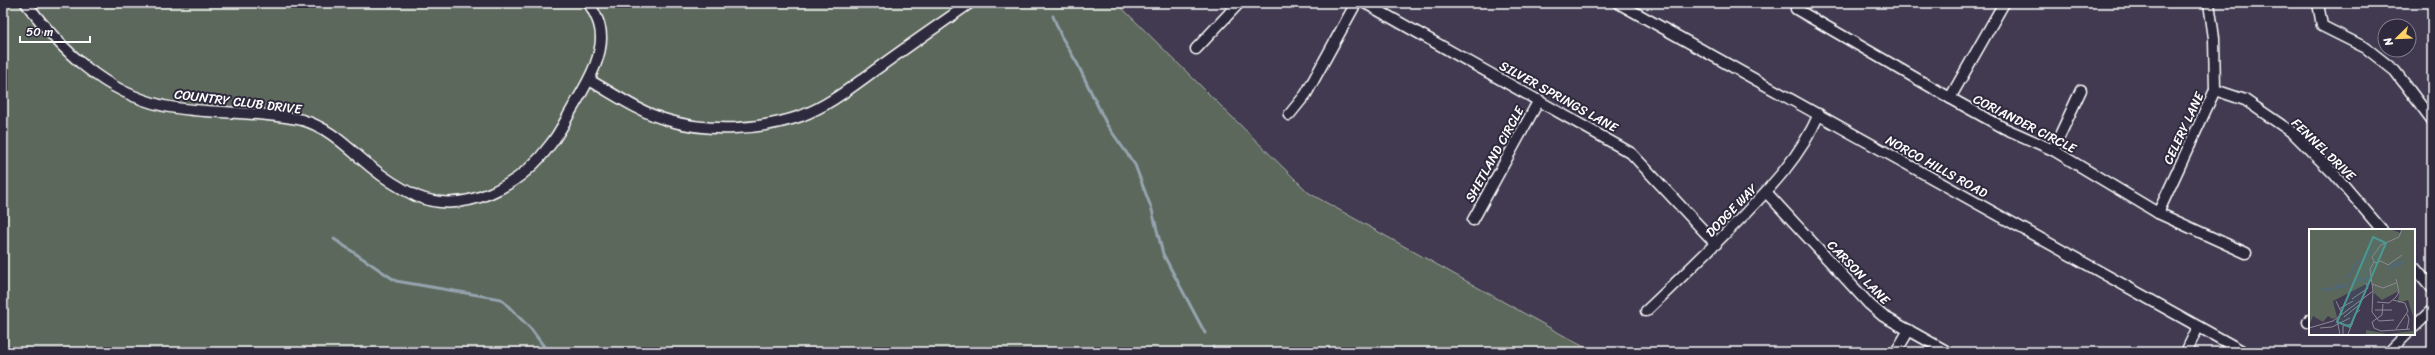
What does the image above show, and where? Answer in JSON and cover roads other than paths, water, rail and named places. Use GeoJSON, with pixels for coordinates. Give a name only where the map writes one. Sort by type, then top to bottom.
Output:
{"type":"FeatureCollection","features":[{"type":"Feature","properties":{"kind":"street","name":"COUNTRY CLUB DRIVE"},"geometry":{"type":"LineString","coordinates":[[26,3],[46,30],[72,57],[95,75],[123,91],[165,106],[284,117],[315,124],[361,157],[371,167],[416,196],[435,200],[458,202],[479,198],[504,186],[526,170],[550,146],[589,80],[598,54],[600,25],[589,3]]}},
{"type":"Feature","properties":{"kind":"street"},"geometry":{"type":"LineString","coordinates":[[589,80],[647,113],[667,120],[694,126],[737,128],[774,123],[802,116],[833,100],[970,3]]}},
{"type":"Feature","properties":{"kind":"street"},"geometry":{"type":"LineString","coordinates":[[1196,49],[1239,3]]}},
{"type":"Feature","properties":{"kind":"street"},"geometry":{"type":"LineString","coordinates":[[1289,114],[1306,94],[1356,3]]}},
{"type":"Feature","properties":{"kind":"street","name":"SILVER SPRINGS LANE"},"geometry":{"type":"LineString","coordinates":[[1365,3],[1631,152],[1716,244]]}},
{"type":"Feature","properties":{"kind":"street","name":"NORCO HILLS ROAD"},"geometry":{"type":"LineString","coordinates":[[1618,3],[2244,352]]}},
{"type":"Feature","properties":{"kind":"street"},"geometry":{"type":"LineString","coordinates":[[1950,98],[2004,3]]}},
{"type":"Feature","properties":{"kind":"street","name":"CELERY LANE"},"geometry":{"type":"LineString","coordinates":[[2158,213],[2215,90],[2214,38],[2208,3]]}},
{"type":"Feature","properties":{"kind":"street"},"geometry":{"type":"LineString","coordinates":[[2318,3],[2322,26],[2366,48],[2395,72],[2432,120]]}},
{"type":"Feature","properties":{"kind":"street","name":"CORIANDER CIRCLE"},"geometry":{"type":"LineString","coordinates":[[1796,9],[2004,128],[2053,150],[2158,213],[2246,253]]}},
{"type":"Feature","properties":{"kind":"street"},"geometry":{"type":"LineString","coordinates":[[2053,150],[2081,90]]}},
{"type":"Feature","properties":{"kind":"street","name":"FENNEL DRIVE"},"geometry":{"type":"LineString","coordinates":[[2215,90],[2245,100],[2293,133],[2335,175],[2381,229]]}},
{"type":"Feature","properties":{"kind":"street","name":"SHETLAND CIRCLE"},"geometry":{"type":"LineString","coordinates":[[1472,220],[1539,100]]}},
{"type":"Feature","properties":{"kind":"street","name":"DODGE WAY"},"geometry":{"type":"LineString","coordinates":[[1646,311],[1716,244],[1766,192],[1796,156],[1811,132],[1819,114]]}},
{"type":"Feature","properties":{"kind":"street","name":"CARSON LANE"},"geometry":{"type":"LineString","coordinates":[[1766,192],[1869,304],[1883,316],[1948,352]]}},
{"type":"Feature","properties":{"kind":"street"},"geometry":{"type":"LineString","coordinates":[[2415,268],[2432,288]]}},
{"type":"Feature","properties":{"kind":"street"},"geometry":{"type":"LineString","coordinates":[[2415,327],[2432,310]]}},
{"type":"Feature","properties":{"kind":"street"},"geometry":{"type":"LineString","coordinates":[[2186,352],[2198,327]]}},
{"type":"Feature","properties":{"kind":"street"},"geometry":{"type":"LineString","coordinates":[[1896,352],[1909,330]]}},
{"type":"Feature","properties":{"kind":"street"},"geometry":{"type":"LineString","coordinates":[[2389,352],[2406,335]]}},
{"type":"Feature","properties":{"kind":"waterway"},"geometry":{"type":"LineString","coordinates":[[1053,16],[1061,36],[1077,63],[1107,125],[1135,165],[1152,210],[1163,254],[1205,333]]}},
{"type":"Feature","properties":{"kind":"waterway"},"geometry":{"type":"LineString","coordinates":[[334,239],[396,281],[501,299],[531,329],[548,352]]}},
{"type":"Feature","properties":{"kind":"waterway"},"geometry":{"type":"LineString","coordinates":[[1213,347],[1216,352]]}}]}
